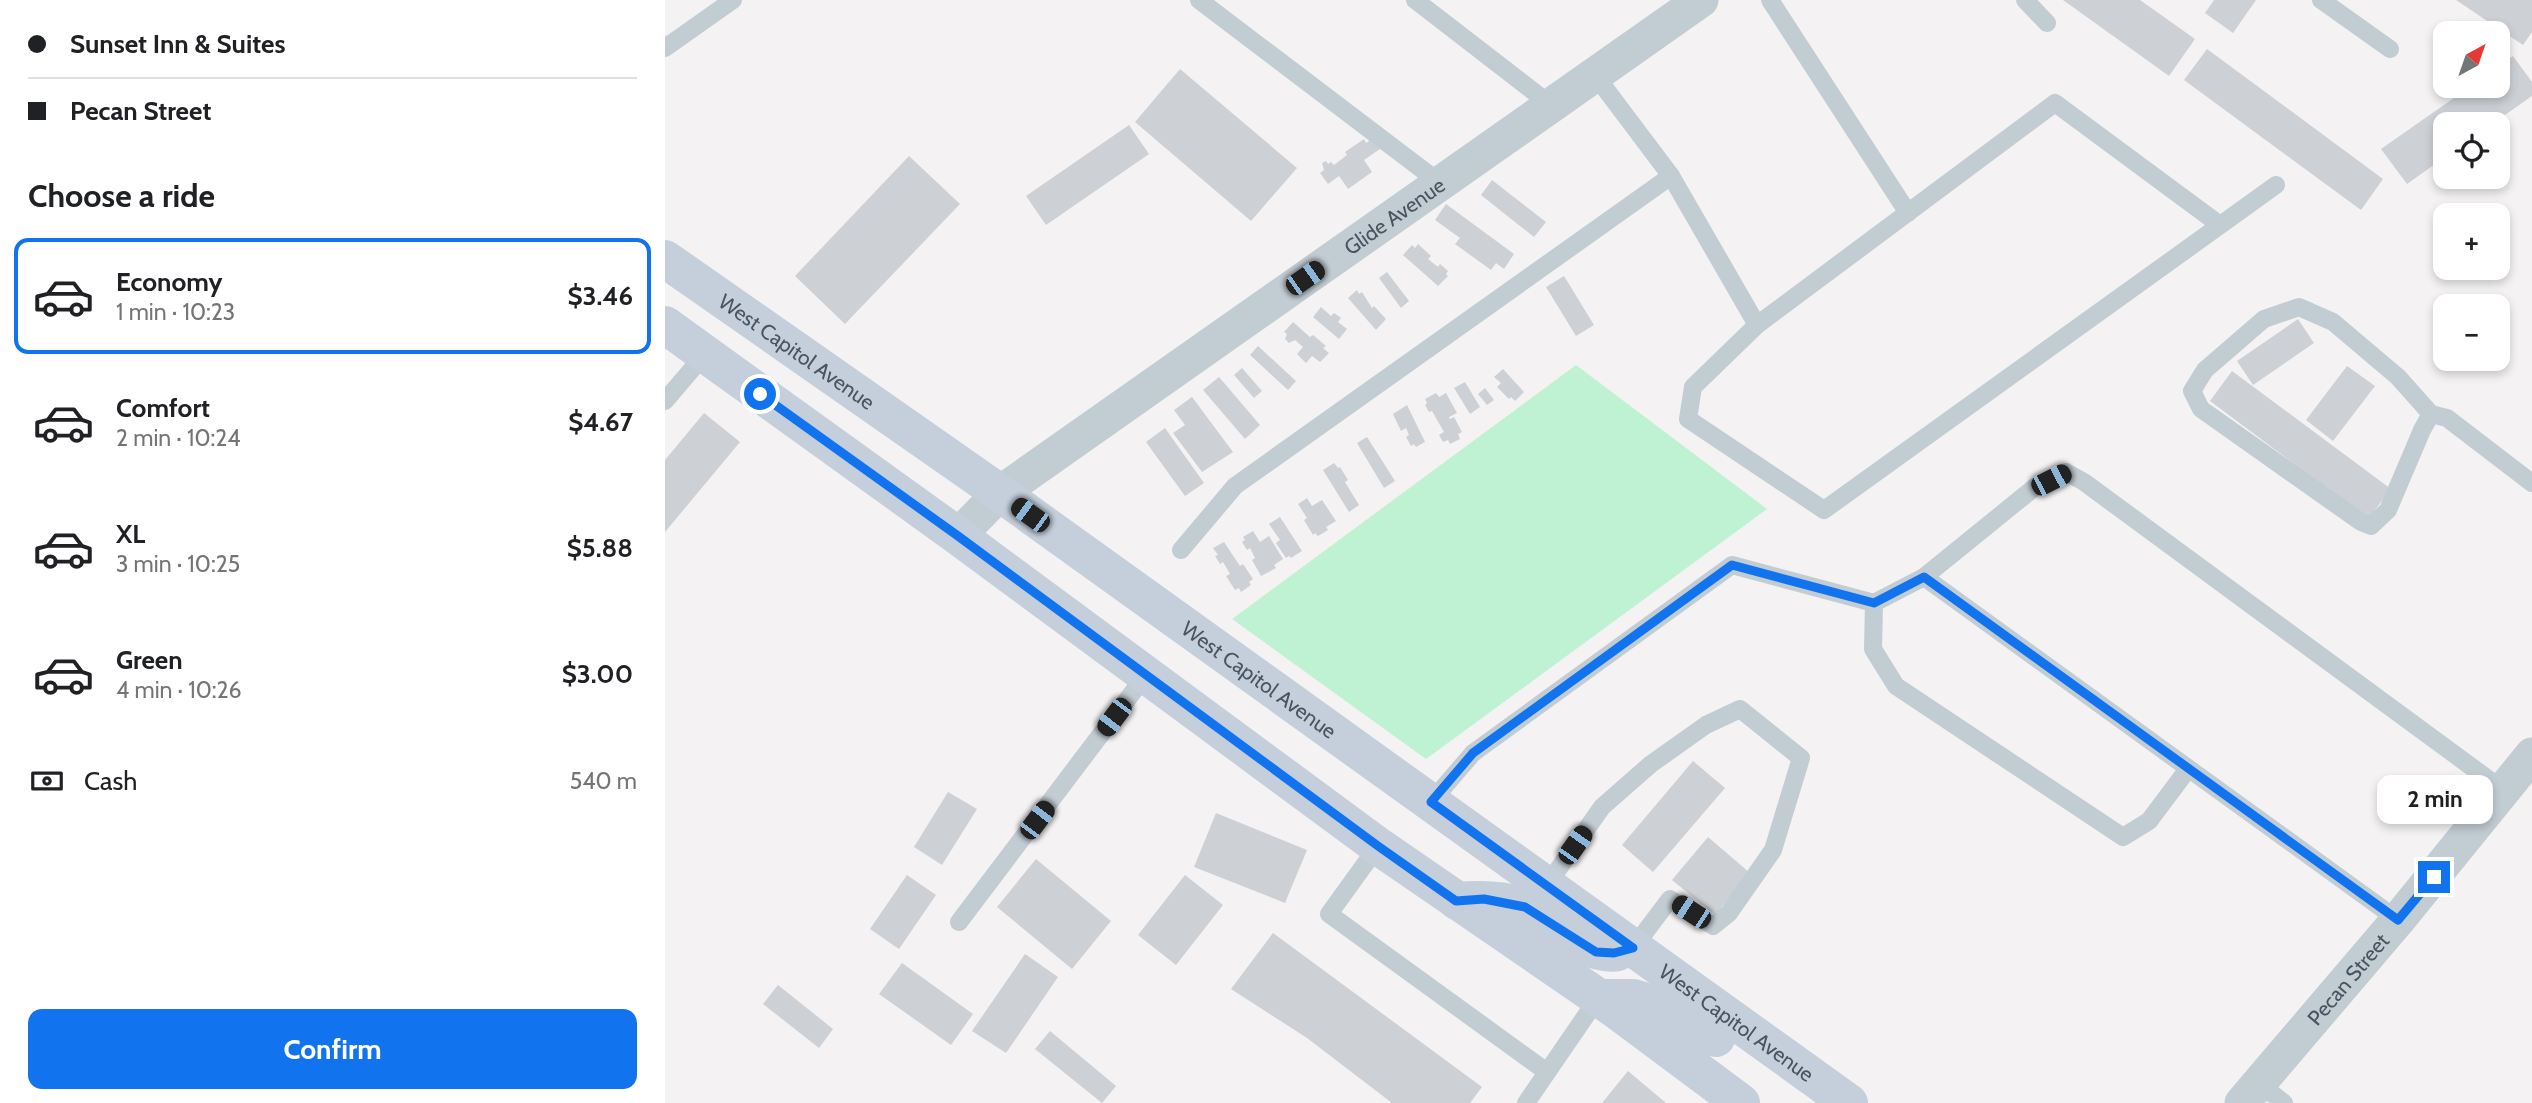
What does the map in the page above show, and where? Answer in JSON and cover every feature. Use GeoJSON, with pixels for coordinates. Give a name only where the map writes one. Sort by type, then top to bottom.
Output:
{"type":"FeatureCollection","features":[{"type":"Feature","properties":{"kind":"main road","name":"West Capitol Avenue"},"geometry":{"type":"LineString","coordinates":[[665,259],[1000,493],[1848,1103]]}},
{"type":"Feature","properties":{"kind":"main road"},"geometry":{"type":"LineString","coordinates":[[665,325],[958,536],[1378,846],[1598,998],[1737,1102]]}},
{"type":"Feature","properties":{"kind":"main road"},"geometry":{"type":"LineString","coordinates":[[1456,901],[1484,899],[1525,907],[1596,952],[1614,953],[1633,948]]}},
{"type":"Feature","properties":{"kind":"main road"},"geometry":{"type":"LineString","coordinates":[[1598,998],[1633,998],[1679,1012],[1809,1103]]}},
{"type":"Feature","properties":{"kind":"street","name":"Glide Avenue"},"geometry":{"type":"LineString","coordinates":[[958,536],[1000,493],[1701,0]]}},
{"type":"Feature","properties":{"kind":"street","name":"Pecan Street"},"geometry":{"type":"LineString","coordinates":[[2262,1096],[2398,920],[2532,755]]}},
{"type":"Feature","properties":{"kind":"lane"},"geometry":{"type":"LineString","coordinates":[[665,48],[733,0]]}},
{"type":"Feature","properties":{"kind":"lane"},"geometry":{"type":"LineString","coordinates":[[1199,0],[1440,183]]}},
{"type":"Feature","properties":{"kind":"lane"},"geometry":{"type":"LineString","coordinates":[[1415,0],[1551,104]]}},
{"type":"Feature","properties":{"kind":"lane"},"geometry":{"type":"LineString","coordinates":[[1770,0],[1907,213]]}},
{"type":"Feature","properties":{"kind":"lane"},"geometry":{"type":"LineString","coordinates":[[2025,0],[2047,23]]}},
{"type":"Feature","properties":{"kind":"lane"},"geometry":{"type":"LineString","coordinates":[[2321,0],[2390,49]]}},
{"type":"Feature","properties":{"kind":"lane"},"geometry":{"type":"LineString","coordinates":[[1595,75],[1671,176],[1757,325]]}},
{"type":"Feature","properties":{"kind":"lane"},"geometry":{"type":"LineString","coordinates":[[2220,225],[2055,103],[1757,325],[1693,387],[1688,419],[1824,510],[2276,185]]}},
{"type":"Feature","properties":{"kind":"lane"},"geometry":{"type":"LineString","coordinates":[[1181,550],[1235,486],[1671,176]]}},
{"type":"Feature","properties":{"kind":"lane"},"geometry":{"type":"LineString","coordinates":[[2431,414],[2388,510],[2371,526],[2361,522],[2201,409],[2192,391],[2205,370],[2264,319],[2299,307],[2333,322],[2398,377],[2431,414],[2447,418],[2532,483]]}},
{"type":"Feature","properties":{"kind":"lane"},"geometry":{"type":"LineString","coordinates":[[665,401],[705,354]]}},
{"type":"Feature","properties":{"kind":"lane"},"geometry":{"type":"LineString","coordinates":[[1431,802],[1473,753],[1732,565],[1874,603],[1924,577],[2035,487],[2066,472],[2084,482],[2503,790]]}},
{"type":"Feature","properties":{"kind":"lane"},"geometry":{"type":"LineString","coordinates":[[1924,577],[2398,920]]}},
{"type":"Feature","properties":{"kind":"lane"},"geometry":{"type":"LineString","coordinates":[[1874,603],[1873,649],[1896,686],[2123,837],[2149,821],[2188,769]]}},
{"type":"Feature","properties":{"kind":"lane"},"geometry":{"type":"LineString","coordinates":[[959,922],[1145,676]]}},
{"type":"Feature","properties":{"kind":"lane"},"geometry":{"type":"LineString","coordinates":[[1547,885],[1602,807],[1651,764],[1706,725],[1740,709],[1801,758],[1773,850],[1729,913],[1713,926],[1669,899],[1633,948]]}},
{"type":"Feature","properties":{"kind":"lane"},"geometry":{"type":"LineString","coordinates":[[1378,846],[1329,914],[1547,1072]]}},
{"type":"Feature","properties":{"kind":"lane"},"geometry":{"type":"LineString","coordinates":[[1526,1103],[1598,998]]}},
{"type":"Feature","properties":{"kind":"green space"},"geometry":{"type":"Polygon","coordinates":[[[1576,365],[1767,509],[1426,759],[1232,619],[1576,365]]]}},
{"type":"Feature","properties":{"kind":"building"},"geometry":{"type":"Polygon","coordinates":[[[2063,0],[2140,0],[2195,39],[2169,76],[2063,0]]]}},
{"type":"Feature","properties":{"kind":"building"},"geometry":{"type":"Polygon","coordinates":[[[2214,0],[2256,0],[2233,33],[2205,13],[2214,0]]]}},
{"type":"Feature","properties":{"kind":"building"},"geometry":{"type":"Polygon","coordinates":[[[2456,0],[2532,0],[2532,32],[2523,45],[2510,36],[2510,21],[2487,21],[2456,0]]]}},
{"type":"Feature","properties":{"kind":"building"},"geometry":{"type":"Polygon","coordinates":[[[2207,49],[2383,179],[2361,210],[2184,80],[2207,49]]]}},
{"type":"Feature","properties":{"kind":"building"},"geometry":{"type":"Polygon","coordinates":[[[2513,56],[2532,82],[2532,96],[2509,112],[2434,112],[2454,98],[2510,98],[2510,58],[2513,56]]]}},
{"type":"Feature","properties":{"kind":"building"},"geometry":{"type":"Polygon","coordinates":[[[1180,69],[1297,168],[1251,221],[1135,122],[1180,69]]]}},
{"type":"Feature","properties":{"kind":"building"},"geometry":{"type":"Polygon","coordinates":[[[2433,113],[2433,166],[2407,184],[2381,149],[2433,113]]]}},
{"type":"Feature","properties":{"kind":"building"},"geometry":{"type":"Polygon","coordinates":[[[1129,125],[1149,154],[1046,225],[1026,196],[1129,125]]]}},
{"type":"Feature","properties":{"kind":"building"},"geometry":{"type":"Polygon","coordinates":[[[1373,138],[1380,149],[1364,160],[1372,172],[1348,189],[1339,176],[1328,184],[1320,173],[1324,170],[1322,163],[1326,161],[1334,165],[1347,155],[1345,152],[1364,139],[1366,143],[1373,138]]]}},
{"type":"Feature","properties":{"kind":"building"},"geometry":{"type":"Polygon","coordinates":[[[909,156],[960,204],[845,324],[795,276],[909,156]]]}},
{"type":"Feature","properties":{"kind":"building"},"geometry":{"type":"Polygon","coordinates":[[[1492,180],[1546,222],[1534,237],[1481,195],[1492,180]]]}},
{"type":"Feature","properties":{"kind":"building"},"geometry":{"type":"Polygon","coordinates":[[[1446,204],[1514,254],[1504,269],[1496,263],[1491,270],[1455,244],[1460,238],[1435,220],[1446,204]]]}},
{"type":"Feature","properties":{"kind":"building"},"geometry":{"type":"Polygon","coordinates":[[[1418,244],[1431,256],[1428,259],[1448,271],[1448,276],[1438,286],[1403,255],[1412,245],[1415,248],[1418,244]]]}},
{"type":"Feature","properties":{"kind":"building"},"geometry":{"type":"Polygon","coordinates":[[[1387,272],[1409,301],[1401,308],[1379,278],[1387,272]]]}},
{"type":"Feature","properties":{"kind":"building"},"geometry":{"type":"Polygon","coordinates":[[[1564,276],[1594,325],[1576,336],[1546,287],[1564,276]]]}},
{"type":"Feature","properties":{"kind":"building"},"geometry":{"type":"Polygon","coordinates":[[[1357,290],[1359,294],[1362,292],[1372,308],[1374,306],[1386,319],[1376,330],[1348,298],[1357,290]]]}},
{"type":"Feature","properties":{"kind":"building"},"geometry":{"type":"Polygon","coordinates":[[[1321,307],[1331,316],[1334,313],[1341,318],[1338,322],[1347,329],[1339,339],[1313,317],[1321,307]]]}},
{"type":"Feature","properties":{"kind":"building"},"geometry":{"type":"Polygon","coordinates":[[[2298,319],[2314,343],[2253,385],[2237,361],[2298,319]]]}},
{"type":"Feature","properties":{"kind":"building"},"geometry":{"type":"Polygon","coordinates":[[[1293,322],[1310,337],[1313,335],[1326,346],[1323,348],[1329,353],[1320,362],[1312,356],[1306,363],[1297,354],[1303,347],[1295,340],[1289,343],[1285,339],[1287,334],[1284,332],[1293,322]]]}},
{"type":"Feature","properties":{"kind":"building"},"geometry":{"type":"Polygon","coordinates":[[[1258,346],[1296,381],[1288,390],[1250,355],[1258,346]]]}},
{"type":"Feature","properties":{"kind":"building"},"geometry":{"type":"Polygon","coordinates":[[[2347,366],[2375,386],[2333,441],[2306,420],[2347,366]]]}},
{"type":"Feature","properties":{"kind":"building"},"geometry":{"type":"Polygon","coordinates":[[[1242,368],[1262,391],[1254,398],[1234,375],[1242,368]]]}},
{"type":"Feature","properties":{"kind":"building"},"geometry":{"type":"Polygon","coordinates":[[[1503,369],[1524,392],[1515,401],[1511,397],[1509,399],[1497,387],[1501,383],[1494,377],[1503,369]]]}},
{"type":"Feature","properties":{"kind":"building"},"geometry":{"type":"Polygon","coordinates":[[[2232,371],[2391,489],[2368,519],[2210,401],[2232,371]]]}},
{"type":"Feature","properties":{"kind":"building"},"geometry":{"type":"Polygon","coordinates":[[[1219,377],[1260,425],[1245,439],[1203,390],[1219,377]]]}},
{"type":"Feature","properties":{"kind":"building"},"geometry":{"type":"Polygon","coordinates":[[[1465,382],[1480,407],[1470,414],[1454,388],[1465,382]]]}},
{"type":"Feature","properties":{"kind":"building"},"geometry":{"type":"Polygon","coordinates":[[[1485,388],[1494,400],[1487,405],[1478,394],[1485,388]]]}},
{"type":"Feature","properties":{"kind":"building"},"geometry":{"type":"Polygon","coordinates":[[[1436,393],[1439,397],[1446,393],[1457,413],[1449,417],[1454,417],[1462,432],[1458,434],[1460,439],[1450,444],[1448,440],[1443,442],[1439,435],[1444,432],[1432,411],[1429,412],[1425,405],[1425,399],[1436,393]]]}},
{"type":"Feature","properties":{"kind":"building"},"geometry":{"type":"Polygon","coordinates":[[[1192,397],[1233,452],[1202,472],[1173,433],[1185,425],[1174,410],[1192,397]]]}},
{"type":"Feature","properties":{"kind":"building"},"geometry":{"type":"Polygon","coordinates":[[[1407,405],[1425,442],[1416,447],[1414,444],[1411,446],[1406,437],[1409,435],[1406,428],[1401,431],[1393,414],[1407,405]]]}},
{"type":"Feature","properties":{"kind":"building"},"geometry":{"type":"Polygon","coordinates":[[[704,413],[740,442],[665,532],[665,460],[704,413]]]}},
{"type":"Feature","properties":{"kind":"building"},"geometry":{"type":"Polygon","coordinates":[[[1165,428],[1204,483],[1185,496],[1146,442],[1165,428]]]}},
{"type":"Feature","properties":{"kind":"building"},"geometry":{"type":"Polygon","coordinates":[[[1367,437],[1395,481],[1384,488],[1357,443],[1367,437]]]}},
{"type":"Feature","properties":{"kind":"building"},"geometry":{"type":"Polygon","coordinates":[[[1334,463],[1348,480],[1345,482],[1359,505],[1349,512],[1323,470],[1334,463]]]}},
{"type":"Feature","properties":{"kind":"building"},"geometry":{"type":"Polygon","coordinates":[[[1307,498],[1312,506],[1322,500],[1336,521],[1318,536],[1315,533],[1313,535],[1298,504],[1307,498]]]}},
{"type":"Feature","properties":{"kind":"building"},"geometry":{"type":"Polygon","coordinates":[[[1280,517],[1302,551],[1291,558],[1286,558],[1276,543],[1280,540],[1269,524],[1280,517]]]}},
{"type":"Feature","properties":{"kind":"building"},"geometry":{"type":"Polygon","coordinates":[[[1253,531],[1260,542],[1269,536],[1283,559],[1274,565],[1276,568],[1261,576],[1252,560],[1255,558],[1250,548],[1247,550],[1242,542],[1245,540],[1243,537],[1253,531]]]}},
{"type":"Feature","properties":{"kind":"building"},"geometry":{"type":"Polygon","coordinates":[[[1224,542],[1240,566],[1243,564],[1253,579],[1249,582],[1251,585],[1241,592],[1239,588],[1235,590],[1226,576],[1230,574],[1223,562],[1220,564],[1215,556],[1218,555],[1213,548],[1224,542]]]}},
{"type":"Feature","properties":{"kind":"building"},"geometry":{"type":"Polygon","coordinates":[[[1693,761],[1725,788],[1653,872],[1622,845],[1693,761]]]}},
{"type":"Feature","properties":{"kind":"building"},"geometry":{"type":"Polygon","coordinates":[[[948,792],[977,809],[942,865],[914,847],[948,792]]]}},
{"type":"Feature","properties":{"kind":"building"},"geometry":{"type":"Polygon","coordinates":[[[1216,813],[1307,850],[1285,903],[1194,867],[1216,813]]]}},
{"type":"Feature","properties":{"kind":"building"},"geometry":{"type":"Polygon","coordinates":[[[1708,837],[1750,873],[1715,915],[1672,880],[1708,837]]]}},
{"type":"Feature","properties":{"kind":"building"},"geometry":{"type":"Polygon","coordinates":[[[1036,859],[1111,921],[1072,969],[997,907],[1036,859]]]}},
{"type":"Feature","properties":{"kind":"building"},"geometry":{"type":"Polygon","coordinates":[[[907,875],[936,895],[899,949],[870,929],[907,875]]]}},
{"type":"Feature","properties":{"kind":"building"},"geometry":{"type":"Polygon","coordinates":[[[1185,875],[1223,905],[1176,965],[1138,935],[1185,875]]]}},
{"type":"Feature","properties":{"kind":"building"},"geometry":{"type":"Polygon","coordinates":[[[1273,933],[1482,1087],[1470,1103],[1392,1103],[1307,1038],[1231,989],[1273,933]]]}},
{"type":"Feature","properties":{"kind":"building"},"geometry":{"type":"Polygon","coordinates":[[[1025,954],[1058,977],[1006,1053],[972,1031],[1025,954]]]}},
{"type":"Feature","properties":{"kind":"building"},"geometry":{"type":"Polygon","coordinates":[[[902,963],[973,1014],[951,1045],[879,994],[902,963]]]}},
{"type":"Feature","properties":{"kind":"building"},"geometry":{"type":"Polygon","coordinates":[[[778,985],[833,1029],[819,1048],[763,1004],[778,985]]]}},
{"type":"Feature","properties":{"kind":"building"},"geometry":{"type":"Polygon","coordinates":[[[1050,1031],[1116,1086],[1102,1103],[1035,1049],[1050,1031]]]}},
{"type":"Feature","properties":{"kind":"building"},"geometry":{"type":"Polygon","coordinates":[[[1628,1071],[1666,1103],[1602,1103],[1628,1071]]]}},
{"type":"Feature","properties":{"kind":"route"},"geometry":{"type":"LineString","coordinates":[[760,394],[1456,901],[1484,899],[1525,907],[1596,952],[1614,953],[1633,948],[1431,802],[1473,753],[1732,565],[1874,603],[1924,577],[2398,920],[2434,877]]}}]}
